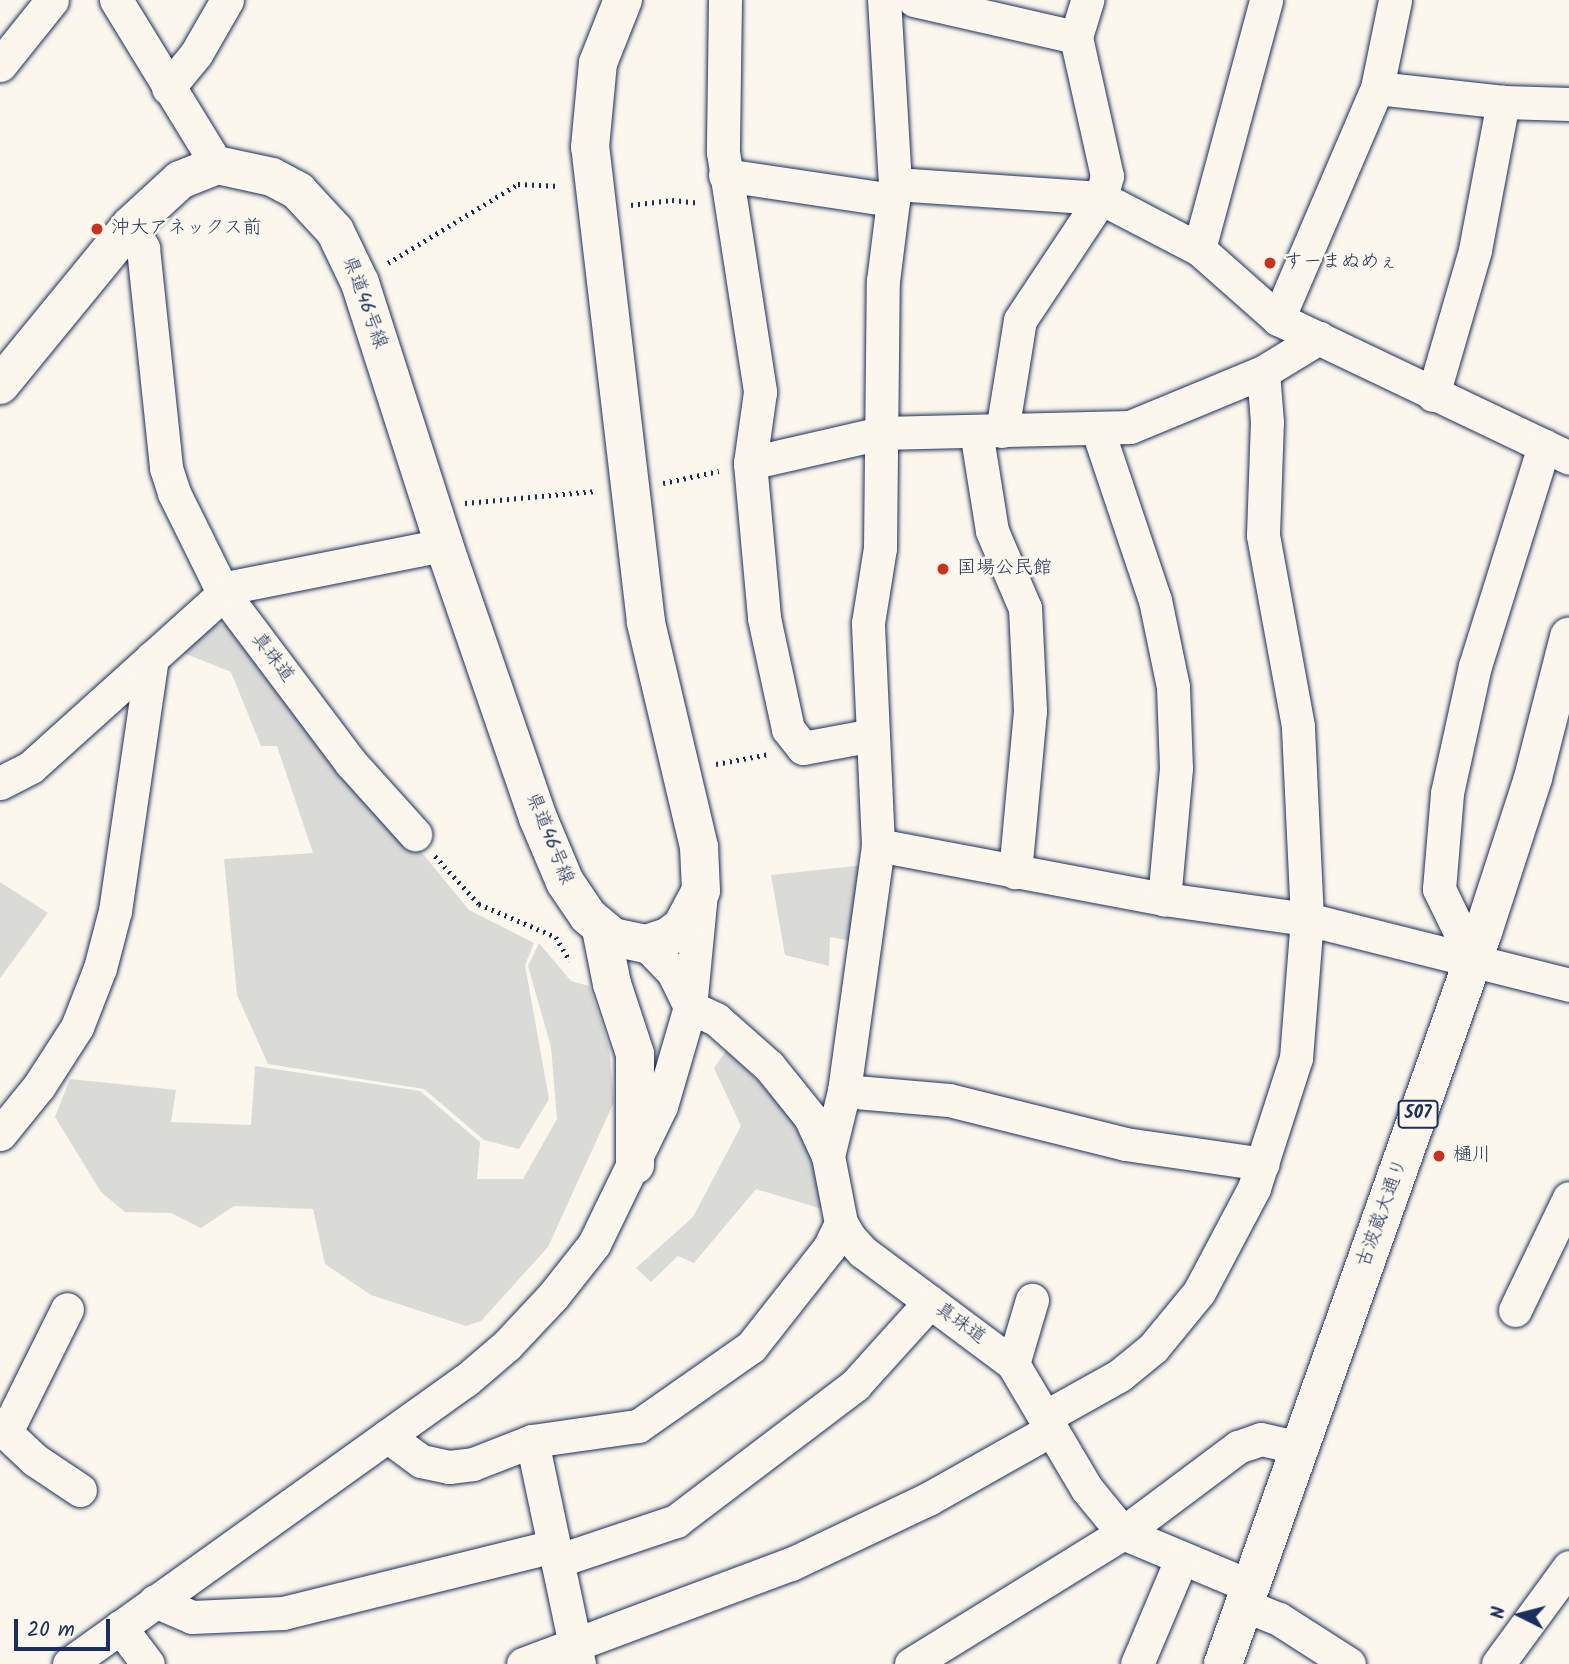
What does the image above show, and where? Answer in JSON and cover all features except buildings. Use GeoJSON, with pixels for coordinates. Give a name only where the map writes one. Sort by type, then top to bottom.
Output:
{"type":"FeatureCollection","features":[{"type":"Feature","properties":{"kind":"main road"},"geometry":{"type":"LineString","coordinates":[[622,0],[605,42],[594,88],[592,188],[646,622],[699,847],[701,891],[682,926],[668,937],[646,944]]}},
{"type":"Feature","properties":{"kind":"main road"},"geometry":{"type":"LineString","coordinates":[[0,385],[130,226],[180,180],[217,165]]}},
{"type":"Feature","properties":{"kind":"main road","name":"県道46号線"},"geometry":{"type":"LineString","coordinates":[[217,165],[272,177],[298,191],[335,231],[360,283],[444,544],[538,818],[575,900],[601,929],[613,937],[646,944]]}},
{"type":"Feature","properties":{"kind":"main road","name":"古波蔵大通り"},"geometry":{"type":"LineString","coordinates":[[1223,1664],[1473,959],[1533,778],[1569,637]]}},
{"type":"Feature","properties":{"kind":"main road"},"geometry":{"type":"LineString","coordinates":[[601,929],[612,984],[635,1054],[635,1165]]}},
{"type":"Feature","properties":{"kind":"street"},"geometry":{"type":"LineString","coordinates":[[0,65],[52,0]]}},
{"type":"Feature","properties":{"kind":"street"},"geometry":{"type":"LineString","coordinates":[[116,0],[217,165]]}},
{"type":"Feature","properties":{"kind":"street"},"geometry":{"type":"LineString","coordinates":[[168,88],[196,54],[227,0]]}},
{"type":"Feature","properties":{"kind":"street"},"geometry":{"type":"LineString","coordinates":[[725,0],[729,191],[760,392],[751,463],[764,618],[788,729],[803,748],[873,735]]}},
{"type":"Feature","properties":{"kind":"street"},"geometry":{"type":"LineString","coordinates":[[828,1156],[844,1091],[878,845],[869,623],[880,548],[883,281],[894,192],[884,0]]}},
{"type":"Feature","properties":{"kind":"street"},"geometry":{"type":"LineString","coordinates":[[914,0],[1076,37]]}},
{"type":"Feature","properties":{"kind":"street"},"geometry":{"type":"LineString","coordinates":[[1015,872],[1030,711],[1025,607],[992,531],[989,431],[1020,320],[1101,198],[1107,176],[1076,37],[1087,0]]}},
{"type":"Feature","properties":{"kind":"street"},"geometry":{"type":"LineString","coordinates":[[1199,249],[1266,0]]}},
{"type":"Feature","properties":{"kind":"street"},"geometry":{"type":"LineString","coordinates":[[1279,318],[1377,88],[1395,0]]}},
{"type":"Feature","properties":{"kind":"street"},"geometry":{"type":"LineString","coordinates":[[1377,88],[1503,102],[1569,104]]}},
{"type":"Feature","properties":{"kind":"street"},"geometry":{"type":"LineString","coordinates":[[1433,395],[1475,250],[1503,102]]}},
{"type":"Feature","properties":{"kind":"street"},"geometry":{"type":"LineString","coordinates":[[729,191],[894,192],[1101,198],[1199,249],[1279,318],[1433,395],[1557,452],[1475,666],[1447,793],[1440,889],[1473,959]]}},
{"type":"Feature","properties":{"kind":"street","name":"真珠道"},"geometry":{"type":"LineString","coordinates":[[130,226],[143,248],[166,468],[224,594],[351,763],[415,834]]}},
{"type":"Feature","properties":{"kind":"street"},"geometry":{"type":"LineString","coordinates":[[751,463],[881,433],[1098,431],[1130,427],[1263,372],[1319,338]]}},
{"type":"Feature","properties":{"kind":"street"},"geometry":{"type":"LineString","coordinates":[[523,1664],[576,1654],[791,1564],[928,1499],[1049,1423],[1119,1375],[1172,1331],[1231,1237],[1263,1164],[1296,1058],[1307,919],[1298,726],[1263,535],[1267,422],[1263,372]]}},
{"type":"Feature","properties":{"kind":"street"},"geometry":{"type":"LineString","coordinates":[[1098,431],[1155,600],[1173,687],[1176,768],[1164,899]]}},
{"type":"Feature","properties":{"kind":"street"},"geometry":{"type":"LineString","coordinates":[[0,783],[31,767],[231,587],[444,544]]}},
{"type":"Feature","properties":{"kind":"street"},"geometry":{"type":"LineString","coordinates":[[0,1134],[39,1086],[77,1027],[100,968],[115,911],[152,658]]}},
{"type":"Feature","properties":{"kind":"street"},"geometry":{"type":"LineString","coordinates":[[878,845],[1164,899],[1307,919],[1569,985]]}},
{"type":"Feature","properties":{"kind":"street"},"geometry":{"type":"LineString","coordinates":[[69,1664],[387,1436],[496,1354],[553,1296],[594,1244],[635,1165],[675,1067],[703,1013],[701,891]]}},
{"type":"Feature","properties":{"kind":"street"},"geometry":{"type":"LineString","coordinates":[[646,944],[673,972],[703,1013]]}},
{"type":"Feature","properties":{"kind":"street","name":"真珠道"},"geometry":{"type":"LineString","coordinates":[[703,1013],[769,1066],[810,1117],[828,1156],[841,1223],[863,1252],[1013,1364],[1087,1489],[1123,1533],[1247,1595],[1349,1664]]}},
{"type":"Feature","properties":{"kind":"street"},"geometry":{"type":"LineString","coordinates":[[844,1091],[949,1100],[1125,1144],[1263,1164]]}},
{"type":"Feature","properties":{"kind":"street"},"geometry":{"type":"LineString","coordinates":[[1514,1310],[1569,1198]]}},
{"type":"Feature","properties":{"kind":"street"},"geometry":{"type":"LineString","coordinates":[[387,1436],[421,1461],[449,1467],[473,1464],[532,1441],[638,1426],[751,1347],[829,1248],[841,1223]]}},
{"type":"Feature","properties":{"kind":"street"},"geometry":{"type":"LineString","coordinates":[[1013,1364],[1032,1300]]}},
{"type":"Feature","properties":{"kind":"street"},"geometry":{"type":"LineString","coordinates":[[155,1601],[192,1617],[283,1613],[555,1554],[676,1521],[855,1385],[930,1302]]}},
{"type":"Feature","properties":{"kind":"street"},"geometry":{"type":"LineString","coordinates":[[67,1309],[3,1430],[36,1460],[80,1490]]}},
{"type":"Feature","properties":{"kind":"street"},"geometry":{"type":"LineString","coordinates":[[911,1664],[1123,1533],[1238,1447],[1261,1439],[1300,1448]]}},
{"type":"Feature","properties":{"kind":"street"},"geometry":{"type":"LineString","coordinates":[[532,1441],[576,1654]]}},
{"type":"Feature","properties":{"kind":"street"},"geometry":{"type":"LineString","coordinates":[[1137,1664],[1181,1560]]}},
{"type":"Feature","properties":{"kind":"street"},"geometry":{"type":"LineString","coordinates":[[1498,1664],[1569,1567]]}},
{"type":"Feature","properties":{"kind":"street"},"geometry":{"type":"LineString","coordinates":[[120,1627],[148,1664]]}},
{"type":"Feature","properties":{"kind":"path"},"geometry":{"type":"LineString","coordinates":[[378,270],[518,184],[564,186]]}},
{"type":"Feature","properties":{"kind":"path"},"geometry":{"type":"LineString","coordinates":[[616,207],[729,191]]}},
{"type":"Feature","properties":{"kind":"path"},"geometry":{"type":"LineString","coordinates":[[651,486],[751,463]]}},
{"type":"Feature","properties":{"kind":"path"},"geometry":{"type":"LineString","coordinates":[[451,504],[610,489]]}},
{"type":"Feature","properties":{"kind":"path"},"geometry":{"type":"LineString","coordinates":[[711,765],[803,748]]}},
{"type":"Feature","properties":{"kind":"path"},"geometry":{"type":"LineString","coordinates":[[415,834],[480,904],[556,937],[576,971]]}},
{"type":"Feature","properties":{"kind":"shaded area"},"geometry":{"type":"Polygon","coordinates":[[[202,624],[235,625],[469,910],[534,943],[525,965],[549,1099],[519,1149],[484,1140],[424,1089],[268,1064],[237,995],[224,859],[313,853],[277,746],[261,746],[231,672],[181,652],[202,624]]]}},
{"type":"Feature","properties":{"kind":"shaded area"},"geometry":{"type":"Polygon","coordinates":[[[864,865],[857,942],[830,937],[829,966],[785,955],[771,875],[864,865]]]}},
{"type":"Feature","properties":{"kind":"shaded area"},"geometry":{"type":"Polygon","coordinates":[[[0,882],[48,913],[0,978],[0,882]]]}},
{"type":"Feature","properties":{"kind":"shaded area"},"geometry":{"type":"Polygon","coordinates":[[[539,943],[571,981],[589,986],[609,1047],[614,1102],[548,1247],[481,1321],[466,1326],[371,1295],[325,1264],[313,1209],[234,1206],[201,1228],[171,1213],[125,1212],[101,1192],[55,1117],[70,1079],[176,1090],[171,1122],[251,1125],[255,1066],[420,1091],[480,1142],[477,1179],[523,1179],[557,1119],[551,1047],[528,966],[539,943]]]}},
{"type":"Feature","properties":{"kind":"shaded area"},"geometry":{"type":"Polygon","coordinates":[[[726,1051],[781,1102],[806,1140],[822,1173],[822,1209],[756,1189],[694,1263],[678,1256],[651,1282],[636,1268],[693,1217],[741,1126],[714,1068],[726,1051]]]}},
{"type":"Feature","properties":{"kind":"place","name":"沖大アネックス前"},"geometry":{"type":"Point","coordinates":[97,229]}},
{"type":"Feature","properties":{"kind":"place","name":"すーまぬめぇ"},"geometry":{"type":"Point","coordinates":[1270,263]}},
{"type":"Feature","properties":{"kind":"place","name":"国場公民館"},"geometry":{"type":"Point","coordinates":[943,569]}},
{"type":"Feature","properties":{"kind":"place","name":"樋川"},"geometry":{"type":"Point","coordinates":[1439,1156]}}]}
